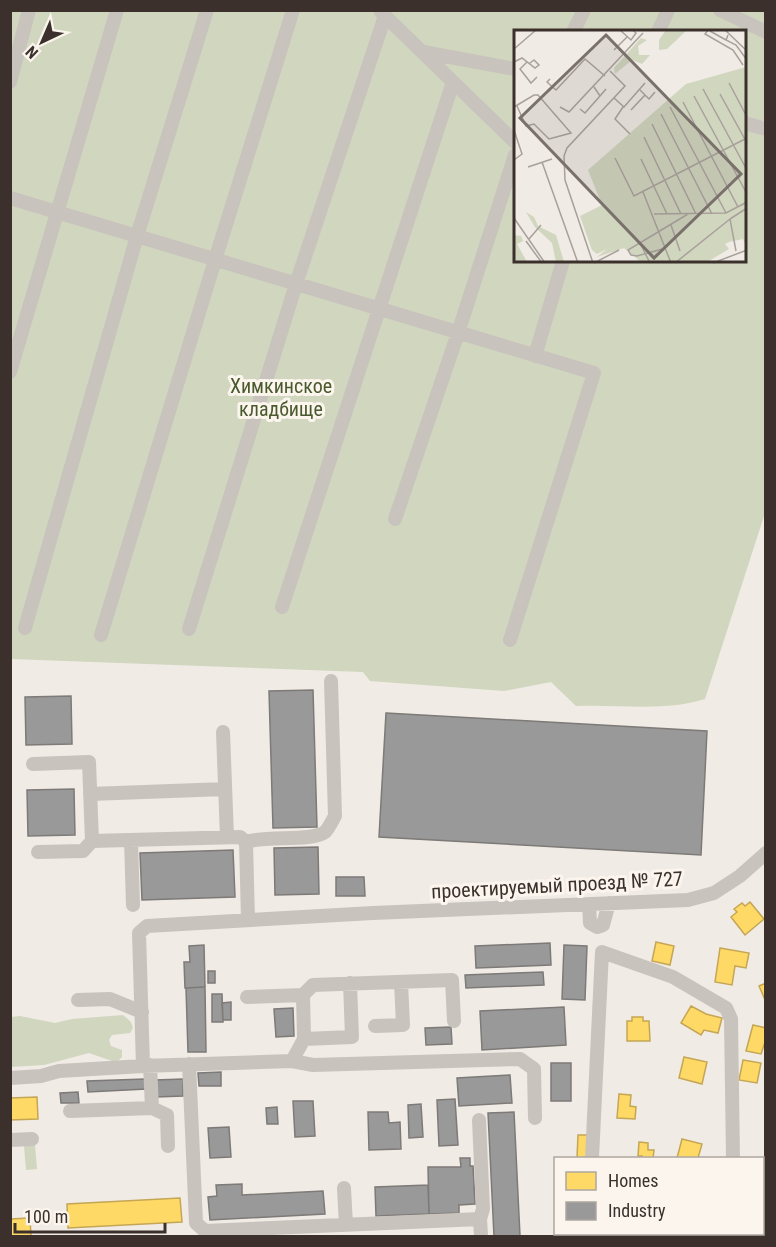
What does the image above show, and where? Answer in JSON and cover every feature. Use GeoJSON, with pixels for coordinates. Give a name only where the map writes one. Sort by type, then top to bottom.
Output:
{"type":"FeatureCollection","features":[{"type":"Feature","properties":{"kind":"street"},"geometry":{"type":"LineString","coordinates":[[10,82],[29,10]]}},
{"type":"Feature","properties":{"kind":"street"},"geometry":{"type":"LineString","coordinates":[[10,372],[59,213],[117,10]]}},
{"type":"Feature","properties":{"kind":"street"},"geometry":{"type":"LineString","coordinates":[[25,628],[137,236],[207,10]]}},
{"type":"Feature","properties":{"kind":"street"},"geometry":{"type":"LineString","coordinates":[[101,634],[293,10]]}},
{"type":"Feature","properties":{"kind":"street"},"geometry":{"type":"LineString","coordinates":[[574,30],[584,10]]}},
{"type":"Feature","properties":{"kind":"street"},"geometry":{"type":"LineString","coordinates":[[659,30],[668,10]]}},
{"type":"Feature","properties":{"kind":"street"},"geometry":{"type":"LineString","coordinates":[[720,10],[765,32]]}},
{"type":"Feature","properties":{"kind":"street"},"geometry":{"type":"LineString","coordinates":[[189,629],[382,13],[514,141]]}},
{"type":"Feature","properties":{"kind":"street"},"geometry":{"type":"LineString","coordinates":[[423,52],[514,69]]}},
{"type":"Feature","properties":{"kind":"street"},"geometry":{"type":"LineString","coordinates":[[282,607],[453,82]]}},
{"type":"Feature","properties":{"kind":"street"},"geometry":{"type":"LineString","coordinates":[[746,124],[765,129]]}},
{"type":"Feature","properties":{"kind":"street"},"geometry":{"type":"LineString","coordinates":[[395,519],[514,158]]}},
{"type":"Feature","properties":{"kind":"street"},"geometry":{"type":"LineString","coordinates":[[10,198],[594,373],[510,640]]}},
{"type":"Feature","properties":{"kind":"street"},"geometry":{"type":"LineString","coordinates":[[535,356],[563,262]]}},
{"type":"Feature","properties":{"kind":"street"},"geometry":{"type":"LineString","coordinates":[[246,842],[258,838],[317,836],[327,831],[335,816],[331,681]]}},
{"type":"Feature","properties":{"kind":"street"},"geometry":{"type":"LineString","coordinates":[[223,732],[227,837]]}},
{"type":"Feature","properties":{"kind":"street"},"geometry":{"type":"LineString","coordinates":[[33,764],[89,762],[92,841],[83,851],[38,852]]}},
{"type":"Feature","properties":{"kind":"street"},"geometry":{"type":"LineString","coordinates":[[90,794],[225,789]]}},
{"type":"Feature","properties":{"kind":"street"},"geometry":{"type":"LineString","coordinates":[[92,841],[240,837],[246,842],[248,920]]}},
{"type":"Feature","properties":{"kind":"street"},"geometry":{"type":"LineString","coordinates":[[131,840],[133,905]]}},
{"type":"Feature","properties":{"kind":"street","name":"проектируемый проезд № 727"},"geometry":{"type":"LineString","coordinates":[[142,1012],[139,933],[147,926],[373,913],[688,900],[714,893],[740,876],[765,854]]}},
{"type":"Feature","properties":{"kind":"street"},"geometry":{"type":"LineString","coordinates":[[592,1157],[603,925],[609,903]]}},
{"type":"Feature","properties":{"kind":"street"},"geometry":{"type":"LineString","coordinates":[[589,904],[590,923],[597,927],[603,925]]}},
{"type":"Feature","properties":{"kind":"street"},"geometry":{"type":"LineString","coordinates":[[602,952],[673,977],[726,1008],[731,1019],[733,1157]]}},
{"type":"Feature","properties":{"kind":"street"},"geometry":{"type":"LineString","coordinates":[[247,997],[303,995],[313,985],[452,980],[454,1021]]}},
{"type":"Feature","properties":{"kind":"street"},"geometry":{"type":"LineString","coordinates":[[375,1026],[403,1025],[401,982]]}},
{"type":"Feature","properties":{"kind":"street"},"geometry":{"type":"LineString","coordinates":[[304,1039],[352,1037],[350,984]]}},
{"type":"Feature","properties":{"kind":"street"},"geometry":{"type":"LineString","coordinates":[[292,1061],[304,1039],[303,995]]}},
{"type":"Feature","properties":{"kind":"street"},"geometry":{"type":"LineString","coordinates":[[78,999],[110,999],[142,1012],[152,1108]]}},
{"type":"Feature","properties":{"kind":"street"},"geometry":{"type":"LineString","coordinates":[[10,1078],[41,1077],[59,1071],[147,1065],[292,1061],[313,1065],[520,1059],[534,1069],[536,1118]]}},
{"type":"Feature","properties":{"kind":"street"},"geometry":{"type":"LineString","coordinates":[[189,1064],[196,1223],[205,1231],[355,1228],[480,1219]]}},
{"type":"Feature","properties":{"kind":"street"},"geometry":{"type":"LineString","coordinates":[[70,1111],[152,1108],[167,1115],[168,1146]]}},
{"type":"Feature","properties":{"kind":"street"},"geometry":{"type":"LineString","coordinates":[[479,1120],[483,1209],[480,1219],[481,1236]]}},
{"type":"Feature","properties":{"kind":"street"},"geometry":{"type":"LineString","coordinates":[[10,1140],[32,1139]]}},
{"type":"Feature","properties":{"kind":"street"},"geometry":{"type":"LineString","coordinates":[[344,1188],[355,1228]]}},
{"type":"Feature","properties":{"kind":"green space","name":"Химкинское кладбище"},"geometry":{"type":"Polygon","coordinates":[[[11,11],[765,11],[765,513],[705,699],[657,706],[576,706],[551,682],[504,691],[370,681],[363,672],[11,659],[11,11]]]}},
{"type":"Feature","properties":{"kind":"green space"},"geometry":{"type":"Polygon","coordinates":[[[123,1015],[131,1022],[133,1028],[130,1033],[112,1035],[109,1040],[111,1046],[122,1050],[122,1057],[118,1061],[89,1053],[44,1065],[11,1067],[11,1017],[20,1016],[55,1023],[72,1019],[123,1015]]]}},
{"type":"Feature","properties":{"kind":"green space"},"geometry":{"type":"Polygon","coordinates":[[[35,1145],[37,1169],[26,1170],[24,1146],[35,1145]]]}},
{"type":"Feature","properties":{"kind":"building: Homes"},"geometry":{"type":"Polygon","coordinates":[[[750,902],[764,919],[745,935],[731,917],[737,912],[734,909],[742,903],[745,906],[750,902]]]}},
{"type":"Feature","properties":{"kind":"building: Homes"},"geometry":{"type":"Polygon","coordinates":[[[656,942],[674,946],[670,965],[652,961],[656,942]]]}},
{"type":"Feature","properties":{"kind":"building: Homes"},"geometry":{"type":"Polygon","coordinates":[[[720,948],[749,953],[746,968],[735,966],[732,985],[715,982],[720,948]]]}},
{"type":"Feature","properties":{"kind":"building: Homes"},"geometry":{"type":"Polygon","coordinates":[[[766,983],[766,1002],[759,986],[766,983]]]}},
{"type":"Feature","properties":{"kind":"building: Homes"},"geometry":{"type":"Polygon","coordinates":[[[691,1006],[706,1014],[722,1018],[718,1033],[704,1030],[701,1035],[681,1023],[691,1006]]]}},
{"type":"Feature","properties":{"kind":"building: Homes"},"geometry":{"type":"Polygon","coordinates":[[[632,1017],[643,1017],[643,1021],[649,1021],[650,1041],[627,1041],[627,1021],[632,1021],[632,1017]]]}},
{"type":"Feature","properties":{"kind":"building: Homes"},"geometry":{"type":"Polygon","coordinates":[[[753,1025],[766,1028],[766,1039],[761,1054],[746,1051],[753,1025]]]}},
{"type":"Feature","properties":{"kind":"building: Homes"},"geometry":{"type":"Polygon","coordinates":[[[684,1057],[707,1062],[702,1084],[679,1078],[684,1057]]]}},
{"type":"Feature","properties":{"kind":"building: Homes"},"geometry":{"type":"Polygon","coordinates":[[[743,1060],[761,1063],[757,1083],[739,1080],[743,1060]]]}},
{"type":"Feature","properties":{"kind":"building: Homes"},"geometry":{"type":"Polygon","coordinates":[[[619,1094],[631,1095],[630,1106],[636,1107],[635,1119],[617,1118],[619,1094]]]}},
{"type":"Feature","properties":{"kind":"building: Homes"},"geometry":{"type":"Polygon","coordinates":[[[37,1097],[38,1119],[10,1120],[10,1098],[37,1097]]]}},
{"type":"Feature","properties":{"kind":"building: Homes"},"geometry":{"type":"Polygon","coordinates":[[[578,1135],[588,1135],[587,1157],[577,1157],[578,1135]]]}},
{"type":"Feature","properties":{"kind":"building: Homes"},"geometry":{"type":"Polygon","coordinates":[[[682,1139],[702,1144],[698,1157],[677,1157],[682,1139]]]}},
{"type":"Feature","properties":{"kind":"building: Homes"},"geometry":{"type":"Polygon","coordinates":[[[639,1142],[648,1143],[648,1150],[654,1150],[653,1157],[638,1156],[639,1142]]]}},
{"type":"Feature","properties":{"kind":"building: Homes"},"geometry":{"type":"Polygon","coordinates":[[[180,1198],[182,1222],[68,1228],[67,1204],[180,1198]]]}},
{"type":"Feature","properties":{"kind":"building: Homes"},"geometry":{"type":"Polygon","coordinates":[[[30,1218],[31,1236],[10,1236],[10,1219],[30,1218]]]}},
{"type":"Feature","properties":{"kind":"building: Industry"},"geometry":{"type":"Polygon","coordinates":[[[313,690],[317,827],[273,828],[269,691],[313,690]]]}},
{"type":"Feature","properties":{"kind":"building: Industry"},"geometry":{"type":"Polygon","coordinates":[[[71,696],[72,744],[26,745],[25,697],[71,696]]]}},
{"type":"Feature","properties":{"kind":"building: Industry"},"geometry":{"type":"Polygon","coordinates":[[[386,713],[707,731],[701,855],[379,837],[386,713]]]}},
{"type":"Feature","properties":{"kind":"building: Industry"},"geometry":{"type":"Polygon","coordinates":[[[74,789],[75,835],[28,836],[27,790],[74,789]]]}},
{"type":"Feature","properties":{"kind":"building: Industry"},"geometry":{"type":"Polygon","coordinates":[[[318,847],[319,894],[275,895],[274,848],[318,847]]]}},
{"type":"Feature","properties":{"kind":"building: Industry"},"geometry":{"type":"Polygon","coordinates":[[[233,850],[235,897],[142,900],[140,853],[233,850]]]}},
{"type":"Feature","properties":{"kind":"building: Industry"},"geometry":{"type":"Polygon","coordinates":[[[336,877],[364,877],[365,896],[336,896],[336,877]]]}},
{"type":"Feature","properties":{"kind":"building: Industry"},"geometry":{"type":"Polygon","coordinates":[[[550,943],[551,965],[476,968],[475,946],[550,943]]]}},
{"type":"Feature","properties":{"kind":"building: Industry"},"geometry":{"type":"Polygon","coordinates":[[[204,945],[205,987],[185,988],[184,962],[190,962],[189,946],[204,945]]]}},
{"type":"Feature","properties":{"kind":"building: Industry"},"geometry":{"type":"Polygon","coordinates":[[[564,945],[587,946],[585,1000],[562,999],[564,945]]]}},
{"type":"Feature","properties":{"kind":"building: Industry"},"geometry":{"type":"Polygon","coordinates":[[[208,971],[215,971],[215,983],[208,983],[208,971]]]}},
{"type":"Feature","properties":{"kind":"building: Industry"},"geometry":{"type":"Polygon","coordinates":[[[543,972],[544,985],[466,988],[465,975],[543,972]]]}},
{"type":"Feature","properties":{"kind":"building: Industry"},"geometry":{"type":"Polygon","coordinates":[[[205,987],[206,1052],[188,1052],[186,988],[205,987]]]}},
{"type":"Feature","properties":{"kind":"building: Industry"},"geometry":{"type":"Polygon","coordinates":[[[212,994],[222,994],[223,1022],[212,1022],[212,994]]]}},
{"type":"Feature","properties":{"kind":"building: Industry"},"geometry":{"type":"Polygon","coordinates":[[[231,1002],[231,1020],[223,1020],[222,1003],[231,1002]]]}},
{"type":"Feature","properties":{"kind":"building: Industry"},"geometry":{"type":"Polygon","coordinates":[[[564,1007],[566,1045],[482,1050],[480,1011],[564,1007]]]}},
{"type":"Feature","properties":{"kind":"building: Industry"},"geometry":{"type":"Polygon","coordinates":[[[293,1008],[294,1036],[276,1037],[274,1009],[293,1008]]]}},
{"type":"Feature","properties":{"kind":"building: Industry"},"geometry":{"type":"Polygon","coordinates":[[[451,1027],[452,1044],[426,1045],[425,1028],[451,1027]]]}},
{"type":"Feature","properties":{"kind":"building: Industry"},"geometry":{"type":"Polygon","coordinates":[[[551,1063],[571,1063],[571,1101],[551,1101],[551,1063]]]}},
{"type":"Feature","properties":{"kind":"building: Industry"},"geometry":{"type":"Polygon","coordinates":[[[221,1072],[221,1086],[199,1086],[198,1073],[221,1072]]]}},
{"type":"Feature","properties":{"kind":"building: Industry"},"geometry":{"type":"Polygon","coordinates":[[[510,1075],[512,1103],[459,1106],[457,1078],[510,1075]]]}},
{"type":"Feature","properties":{"kind":"building: Industry"},"geometry":{"type":"Polygon","coordinates":[[[145,1079],[146,1089],[88,1092],[87,1081],[145,1079]]]}},
{"type":"Feature","properties":{"kind":"building: Industry"},"geometry":{"type":"Polygon","coordinates":[[[183,1079],[183,1096],[156,1097],[155,1080],[183,1079]]]}},
{"type":"Feature","properties":{"kind":"building: Industry"},"geometry":{"type":"Polygon","coordinates":[[[78,1092],[79,1103],[61,1103],[60,1093],[78,1092]]]}},
{"type":"Feature","properties":{"kind":"building: Industry"},"geometry":{"type":"Polygon","coordinates":[[[455,1099],[458,1145],[439,1146],[437,1100],[455,1099]]]}},
{"type":"Feature","properties":{"kind":"building: Industry"},"geometry":{"type":"Polygon","coordinates":[[[293,1101],[313,1101],[315,1136],[295,1137],[293,1101]]]}},
{"type":"Feature","properties":{"kind":"building: Industry"},"geometry":{"type":"Polygon","coordinates":[[[421,1104],[423,1137],[409,1138],[408,1105],[421,1104]]]}},
{"type":"Feature","properties":{"kind":"building: Industry"},"geometry":{"type":"Polygon","coordinates":[[[277,1107],[278,1124],[267,1124],[266,1108],[277,1107]]]}},
{"type":"Feature","properties":{"kind":"building: Industry"},"geometry":{"type":"Polygon","coordinates":[[[368,1112],[388,1112],[389,1123],[400,1122],[401,1149],[369,1150],[368,1112]]]}},
{"type":"Feature","properties":{"kind":"building: Industry"},"geometry":{"type":"Polygon","coordinates":[[[514,1112],[520,1236],[494,1236],[488,1113],[514,1112]]]}},
{"type":"Feature","properties":{"kind":"building: Industry"},"geometry":{"type":"Polygon","coordinates":[[[229,1127],[231,1157],[210,1158],[208,1128],[229,1127]]]}},
{"type":"Feature","properties":{"kind":"building: Industry"},"geometry":{"type":"Polygon","coordinates":[[[460,1158],[470,1158],[470,1166],[473,1166],[475,1204],[459,1205],[459,1213],[429,1214],[428,1167],[461,1167],[460,1158]]]}},
{"type":"Feature","properties":{"kind":"building: Industry"},"geometry":{"type":"Polygon","coordinates":[[[242,1184],[242,1195],[323,1191],[325,1214],[210,1220],[208,1197],[217,1196],[216,1185],[242,1184]]]}},
{"type":"Feature","properties":{"kind":"building: Industry"},"geometry":{"type":"Polygon","coordinates":[[[428,1185],[429,1214],[376,1216],[375,1187],[428,1185]]]}}]}
